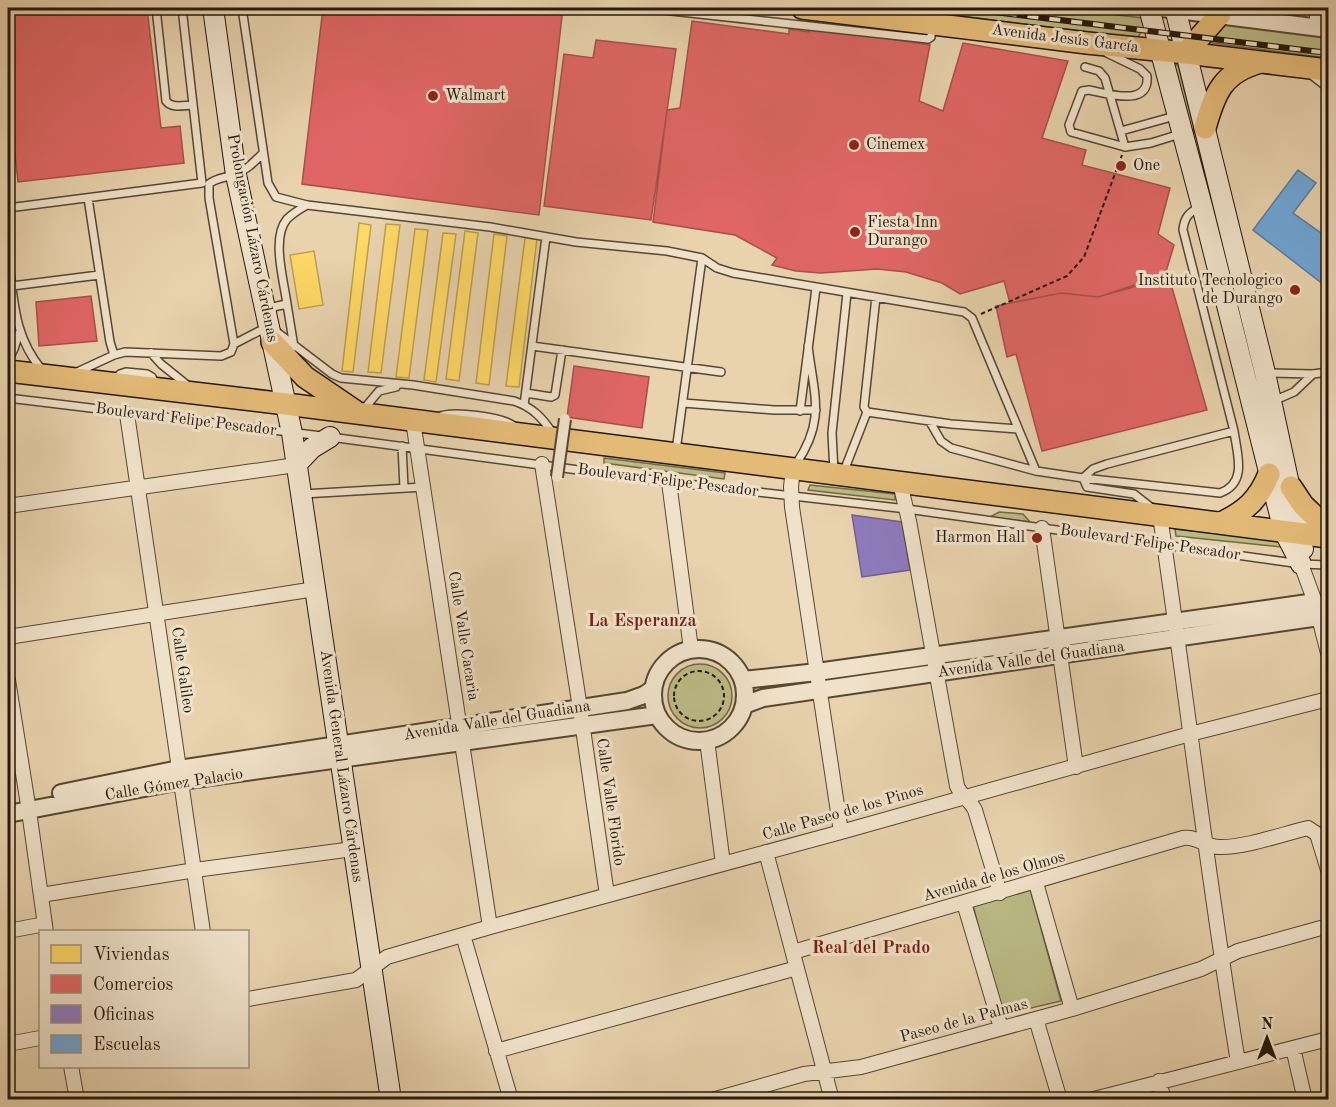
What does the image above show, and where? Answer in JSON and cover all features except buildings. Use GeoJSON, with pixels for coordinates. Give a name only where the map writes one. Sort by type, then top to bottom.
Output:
{"type":"FeatureCollection","features":[{"type":"Feature","properties":{"kind":"main road","name":"Prolongación Lázaro Cárdenas"},"geometry":{"type":"LineString","coordinates":[[213,8],[236,175],[292,433]]}},
{"type":"Feature","properties":{"kind":"main road","name":"Avenida Jesús García"},"geometry":{"type":"LineString","coordinates":[[802,8],[1087,43],[1329,69]]}},
{"type":"Feature","properties":{"kind":"main road"},"geometry":{"type":"LineString","coordinates":[[1149,8],[1202,206],[1255,374]]}},
{"type":"Feature","properties":{"kind":"main road"},"geometry":{"type":"LineString","coordinates":[[1171,8],[1186,52],[1222,199],[1262,403],[1291,488],[1303,505],[1329,529]]}},
{"type":"Feature","properties":{"kind":"main road"},"geometry":{"type":"LineString","coordinates":[[1186,52],[1220,11]]}},
{"type":"Feature","properties":{"kind":"main road"},"geometry":{"type":"LineString","coordinates":[[1205,128],[1216,93],[1224,82],[1246,66],[1263,61]]}},
{"type":"Feature","properties":{"kind":"main road"},"geometry":{"type":"LineString","coordinates":[[269,325],[305,377],[360,414]]}},
{"type":"Feature","properties":{"kind":"main road","name":"Boulevard Felipe Pescador"},"geometry":{"type":"LineString","coordinates":[[8,371],[286,404],[1329,537]]}},
{"type":"Feature","properties":{"kind":"main road"},"geometry":{"type":"LineString","coordinates":[[1262,403],[1269,474],[1292,532],[1303,547],[1301,564]]}},
{"type":"Feature","properties":{"kind":"main road","name":"Avenida General Lázaro Cárdenas"},"geometry":{"type":"LineString","coordinates":[[292,433],[391,1100]]}},
{"type":"Feature","properties":{"kind":"main road"},"geometry":{"type":"LineString","coordinates":[[297,465],[312,448],[330,437]]}},
{"type":"Feature","properties":{"kind":"main road"},"geometry":{"type":"LineString","coordinates":[[1221,523],[1251,505],[1262,491],[1269,474]]}},
{"type":"Feature","properties":{"kind":"main road"},"geometry":{"type":"LineString","coordinates":[[1291,488],[1292,532]]}},
{"type":"Feature","properties":{"kind":"street"},"geometry":{"type":"LineString","coordinates":[[1171,8],[1220,11],[1322,28],[1318,8]]}},
{"type":"Feature","properties":{"kind":"street","name":"Calle Galileo"},"geometry":{"type":"LineString","coordinates":[[127,414],[203,930]]}},
{"type":"Feature","properties":{"kind":"street"},"geometry":{"type":"LineString","coordinates":[[557,477],[565,419]]}},
{"type":"Feature","properties":{"kind":"street","name":"Calle Valle Cacaria"},"geometry":{"type":"LineString","coordinates":[[421,422],[418,448],[490,927]]}},
{"type":"Feature","properties":{"kind":"street","name":"Calle Valle Florido"},"geometry":{"type":"LineString","coordinates":[[542,464],[607,895]]}},
{"type":"Feature","properties":{"kind":"street"},"geometry":{"type":"LineString","coordinates":[[8,506],[297,465]]}},
{"type":"Feature","properties":{"kind":"street"},"geometry":{"type":"LineString","coordinates":[[793,469],[791,496],[841,832]]}},
{"type":"Feature","properties":{"kind":"street"},"geometry":{"type":"LineString","coordinates":[[669,482],[691,649]]}},
{"type":"Feature","properties":{"kind":"street"},"geometry":{"type":"LineString","coordinates":[[900,483],[907,509],[957,786],[975,810],[1000,893]]}},
{"type":"Feature","properties":{"kind":"street"},"geometry":{"type":"LineString","coordinates":[[1160,516],[1178,630],[1204,843],[1214,894],[1221,959],[1238,1062]]}},
{"type":"Feature","properties":{"kind":"street"},"geometry":{"type":"LineString","coordinates":[[1042,528],[1076,767]]}},
{"type":"Feature","properties":{"kind":"street"},"geometry":{"type":"LineString","coordinates":[[1301,564],[1329,653]]}},
{"type":"Feature","properties":{"kind":"street"},"geometry":{"type":"LineString","coordinates":[[8,637],[315,589]]}},
{"type":"Feature","properties":{"kind":"street","name":"Avenida Valle del Guadiana"},"geometry":{"type":"LineString","coordinates":[[744,705],[763,698],[1060,656],[1178,630],[1317,609]]}},
{"type":"Feature","properties":{"kind":"street","name":"Avenida Valle del Guadiana"},"geometry":{"type":"LineString","coordinates":[[742,680],[1057,639],[1178,630]]}},
{"type":"Feature","properties":{"kind":"street"},"geometry":{"type":"LineString","coordinates":[[691,649],[707,650],[722,655],[735,666],[742,680],[745,692],[744,705],[739,717],[731,728],[720,736],[707,740],[695,741],[678,736],[663,725],[654,707],[652,689],[657,675],[665,663],[677,654],[691,649]]}},
{"type":"Feature","properties":{"kind":"street"},"geometry":{"type":"LineString","coordinates":[[8,688],[28,805],[45,928],[8,931]]}},
{"type":"Feature","properties":{"kind":"street","name":"Avenida Valle del Guadiana"},"geometry":{"type":"LineString","coordinates":[[462,735],[580,708],[636,699],[652,689]]}},
{"type":"Feature","properties":{"kind":"street","name":"Calle Paseo de los Pinos"},"geometry":{"type":"LineString","coordinates":[[249,999],[356,980],[387,957],[490,927],[1190,734],[1329,699]]}},
{"type":"Feature","properties":{"kind":"street","name":"Avenida Valle del Guadiana"},"geometry":{"type":"LineString","coordinates":[[340,752],[462,735],[583,726],[657,715]]}},
{"type":"Feature","properties":{"kind":"street"},"geometry":{"type":"LineString","coordinates":[[707,740],[723,864]]}},
{"type":"Feature","properties":{"kind":"street","name":"Calle Gómez Palacio"},"geometry":{"type":"LineString","coordinates":[[8,814],[28,805],[180,775],[340,752]]}},
{"type":"Feature","properties":{"kind":"street","name":"Calle Gómez Palacio"},"geometry":{"type":"LineString","coordinates":[[8,803],[28,805]]}},
{"type":"Feature","properties":{"kind":"street","name":"Avenida de los Olmos"},"geometry":{"type":"LineString","coordinates":[[793,952],[1036,883],[1183,838],[1197,839],[1211,846],[1229,847],[1308,828],[1317,834],[1329,870]]}},
{"type":"Feature","properties":{"kind":"street"},"geometry":{"type":"LineString","coordinates":[[41,895],[195,870],[352,849]]}},
{"type":"Feature","properties":{"kind":"street"},"geometry":{"type":"LineString","coordinates":[[766,852],[832,1100]]}},
{"type":"Feature","properties":{"kind":"street"},"geometry":{"type":"LineString","coordinates":[[1036,883],[1072,1009]]}},
{"type":"Feature","properties":{"kind":"street"},"geometry":{"type":"LineString","coordinates":[[964,903],[1001,1028]]}},
{"type":"Feature","properties":{"kind":"street","name":"Paseo de la Palmas"},"geometry":{"type":"LineString","coordinates":[[712,1100],[804,1074],[861,1067],[1072,1009],[1200,969],[1238,951],[1329,926]]}},
{"type":"Feature","properties":{"kind":"street"},"geometry":{"type":"LineString","coordinates":[[463,935],[511,1100]]}},
{"type":"Feature","properties":{"kind":"street"},"geometry":{"type":"LineString","coordinates":[[496,1051],[797,968]]}},
{"type":"Feature","properties":{"kind":"street"},"geometry":{"type":"LineString","coordinates":[[1036,1019],[1060,1100]]}},
{"type":"Feature","properties":{"kind":"street"},"geometry":{"type":"LineString","coordinates":[[8,1044],[39,1038]]}},
{"type":"Feature","properties":{"kind":"street"},"geometry":{"type":"LineString","coordinates":[[1090,1100],[1329,1039]]}},
{"type":"Feature","properties":{"kind":"street"},"geometry":{"type":"LineString","coordinates":[[1293,1048],[1305,1100]]}},
{"type":"Feature","properties":{"kind":"street"},"geometry":{"type":"LineString","coordinates":[[71,1068],[77,1100]]}},
{"type":"Feature","properties":{"kind":"street"},"geometry":{"type":"LineString","coordinates":[[1159,1081],[1164,1100]]}},
{"type":"Feature","properties":{"kind":"lane"},"geometry":{"type":"LineString","coordinates":[[156,8],[165,101],[170,106],[193,105]]}},
{"type":"Feature","properties":{"kind":"lane"},"geometry":{"type":"LineString","coordinates":[[8,208],[202,183],[182,8]]}},
{"type":"Feature","properties":{"kind":"lane"},"geometry":{"type":"LineString","coordinates":[[242,8],[268,183],[273,193],[281,199],[307,205],[667,251],[702,258],[722,270],[960,311],[972,318],[1036,471]]}},
{"type":"Feature","properties":{"kind":"lane"},"geometry":{"type":"LineString","coordinates":[[644,8],[686,10],[928,39],[931,37],[933,23]]}},
{"type":"Feature","properties":{"kind":"lane"},"geometry":{"type":"LineString","coordinates":[[1087,43],[1140,69],[1147,76],[1145,88],[1130,97],[1089,90],[1082,91],[1069,125],[1069,130],[1073,134],[1125,147],[1151,142],[1180,124]]}},
{"type":"Feature","properties":{"kind":"lane"},"geometry":{"type":"LineString","coordinates":[[1085,66],[1102,74],[1111,94],[1125,147]]}},
{"type":"Feature","properties":{"kind":"lane"},"geometry":{"type":"LineString","coordinates":[[1298,66],[1317,81],[1329,85]]}},
{"type":"Feature","properties":{"kind":"lane"},"geometry":{"type":"LineString","coordinates":[[1121,131],[1180,124]]}},
{"type":"Feature","properties":{"kind":"lane"},"geometry":{"type":"LineString","coordinates":[[8,256],[19,332],[30,353],[56,377],[125,352],[227,355],[234,348],[234,344],[209,198],[209,184],[213,180],[236,175],[246,170],[263,153]]}},
{"type":"Feature","properties":{"kind":"lane"},"geometry":{"type":"LineString","coordinates":[[88,198],[110,346],[114,355]]}},
{"type":"Feature","properties":{"kind":"lane"},"geometry":{"type":"LineString","coordinates":[[930,422],[941,441],[951,448],[1036,471],[1220,493],[1229,490],[1238,478],[1234,431],[1183,230],[1184,222],[1189,214],[1202,206],[1222,199]]}},
{"type":"Feature","properties":{"kind":"lane"},"geometry":{"type":"LineString","coordinates":[[294,347],[279,249],[279,234],[286,220],[307,205]]}},
{"type":"Feature","properties":{"kind":"lane"},"geometry":{"type":"LineString","coordinates":[[524,405],[546,237]]}},
{"type":"Feature","properties":{"kind":"lane"},"geometry":{"type":"LineString","coordinates":[[676,455],[702,258]]}},
{"type":"Feature","properties":{"kind":"lane"},"geometry":{"type":"LineString","coordinates":[[12,286],[99,275]]}},
{"type":"Feature","properties":{"kind":"lane"},"geometry":{"type":"LineString","coordinates":[[800,411],[816,288]]}},
{"type":"Feature","properties":{"kind":"lane"},"geometry":{"type":"LineString","coordinates":[[838,475],[832,434],[847,293]]}},
{"type":"Feature","properties":{"kind":"lane"},"geometry":{"type":"LineString","coordinates":[[838,475],[866,409],[876,297]]}},
{"type":"Feature","properties":{"kind":"lane"},"geometry":{"type":"LineString","coordinates":[[234,344],[269,325],[287,304]]}},
{"type":"Feature","properties":{"kind":"lane"},"geometry":{"type":"LineString","coordinates":[[269,325],[332,375],[498,398],[524,405],[538,414],[556,439]]}},
{"type":"Feature","properties":{"kind":"lane"},"geometry":{"type":"LineString","coordinates":[[8,361],[19,332]]}},
{"type":"Feature","properties":{"kind":"lane"},"geometry":{"type":"LineString","coordinates":[[532,346],[721,372]]}},
{"type":"Feature","properties":{"kind":"lane"},"geometry":{"type":"LineString","coordinates":[[793,469],[810,440],[816,418],[808,346]]}},
{"type":"Feature","properties":{"kind":"lane"},"geometry":{"type":"LineString","coordinates":[[526,393],[551,397],[555,395],[562,350]]}},
{"type":"Feature","properties":{"kind":"lane"},"geometry":{"type":"LineString","coordinates":[[151,353],[161,364],[200,395]]}},
{"type":"Feature","properties":{"kind":"lane"},"geometry":{"type":"LineString","coordinates":[[1255,374],[1329,372]]}},
{"type":"Feature","properties":{"kind":"lane"},"geometry":{"type":"LineString","coordinates":[[1262,403],[1294,392],[1313,374]]}},
{"type":"Feature","properties":{"kind":"lane"},"geometry":{"type":"LineString","coordinates":[[360,414],[379,391],[389,387],[413,385]]}},
{"type":"Feature","properties":{"kind":"lane","name":"Boulevard Felipe Pescador"},"geometry":{"type":"LineString","coordinates":[[8,398],[418,448],[669,482],[907,509],[1301,564],[1329,565]]}},
{"type":"Feature","properties":{"kind":"lane"},"geometry":{"type":"LineString","coordinates":[[683,403],[800,411],[816,410]]}},
{"type":"Feature","properties":{"kind":"lane"},"geometry":{"type":"LineString","coordinates":[[866,409],[930,422],[1018,429]]}},
{"type":"Feature","properties":{"kind":"lane"},"geometry":{"type":"LineString","coordinates":[[1083,478],[1093,469],[1107,464],[1234,431]]}},
{"type":"Feature","properties":{"kind":"lane"},"geometry":{"type":"LineString","coordinates":[[402,446],[404,488]]}},
{"type":"Feature","properties":{"kind":"lane"},"geometry":{"type":"LineString","coordinates":[[1083,478],[1084,483],[1092,489],[1139,496],[1160,516]]}},
{"type":"Feature","properties":{"kind":"lane"},"geometry":{"type":"LineString","coordinates":[[300,494],[424,487]]}},
{"type":"Feature","properties":{"kind":"path"},"geometry":{"type":"LineString","coordinates":[[972,318],[1067,276],[1084,257],[1125,147]]}},
{"type":"Feature","properties":{"kind":"path"},"geometry":{"type":"LineString","coordinates":[[1324,361],[1329,360]]}},
{"type":"Feature","properties":{"kind":"path"},"geometry":{"type":"LineString","coordinates":[[701,671],[716,678],[720,684],[723,699],[716,714],[709,719],[692,720],[678,710],[674,694],[680,680],[693,672],[701,671]]}},
{"type":"Feature","properties":{"kind":"shaded area"},"geometry":{"type":"Polygon","coordinates":[[[896,8],[1057,8],[1143,18],[1146,26],[1137,38],[896,8]]]}},
{"type":"Feature","properties":{"kind":"shaded area"},"geometry":{"type":"Polygon","coordinates":[[[1230,23],[1328,35],[1328,58],[1205,42],[1208,33],[1230,23]]]}},
{"type":"Feature","properties":{"kind":"shaded area"},"geometry":{"type":"Polygon","coordinates":[[[1171,65],[1178,65],[1204,169],[1198,170],[1171,65]]]}},
{"type":"Feature","properties":{"kind":"shaded area"},"geometry":{"type":"Polygon","coordinates":[[[604,458],[725,473],[724,479],[604,463],[604,458]]]}},
{"type":"Feature","properties":{"kind":"shaded area"},"geometry":{"type":"Polygon","coordinates":[[[810,485],[895,494],[895,500],[808,490],[810,485]]]}},
{"type":"Feature","properties":{"kind":"shaded area"},"geometry":{"type":"Polygon","coordinates":[[[999,512],[1023,514],[1030,522],[990,517],[999,512]]]}},
{"type":"Feature","properties":{"kind":"shaded area"},"geometry":{"type":"Polygon","coordinates":[[[1175,529],[1280,540],[1281,547],[1176,536],[1175,529]]]}},
{"type":"Feature","properties":{"kind":"shaded area"},"geometry":{"type":"Polygon","coordinates":[[[694,664],[706,664],[723,673],[730,684],[732,696],[730,708],[723,719],[706,728],[694,728],[682,723],[673,714],[668,702],[668,690],[673,678],[682,669],[694,664]]]}},
{"type":"Feature","properties":{"kind":"shaded area"},"geometry":{"type":"Polygon","coordinates":[[[807,679],[808,686],[754,694],[752,686],[807,679]]]}},
{"type":"Feature","properties":{"kind":"shaded area"},"geometry":{"type":"Polygon","coordinates":[[[1030,889],[1061,1001],[1001,1015],[973,905],[1030,889]]]}},
{"type":"Feature","properties":{"kind":"railway"},"geometry":{"type":"LineString","coordinates":[[962,8],[1328,53]]}},
{"type":"Feature","properties":{"kind":"place","name":"Walmart"},"geometry":{"type":"Point","coordinates":[433,96]}},
{"type":"Feature","properties":{"kind":"place","name":"Cinemex"},"geometry":{"type":"Point","coordinates":[854,145]}},
{"type":"Feature","properties":{"kind":"place","name":"One"},"geometry":{"type":"Point","coordinates":[1121,166]}},
{"type":"Feature","properties":{"kind":"place","name":"Fiesta Inn Durango"},"geometry":{"type":"Point","coordinates":[855,232]}},
{"type":"Feature","properties":{"kind":"place","name":"Instituto Tecnologico de Durango"},"geometry":{"type":"Point","coordinates":[1295,290]}},
{"type":"Feature","properties":{"kind":"place","name":"Harmon Hall"},"geometry":{"type":"Point","coordinates":[1037,538]}},
{"type":"Feature","properties":{"kind":"district","name":"La Esperanza"},"geometry":{"type":"Point","coordinates":[642,621]}},
{"type":"Feature","properties":{"kind":"district","name":"Real del Prado"},"geometry":{"type":"Point","coordinates":[871,948]}}]}
